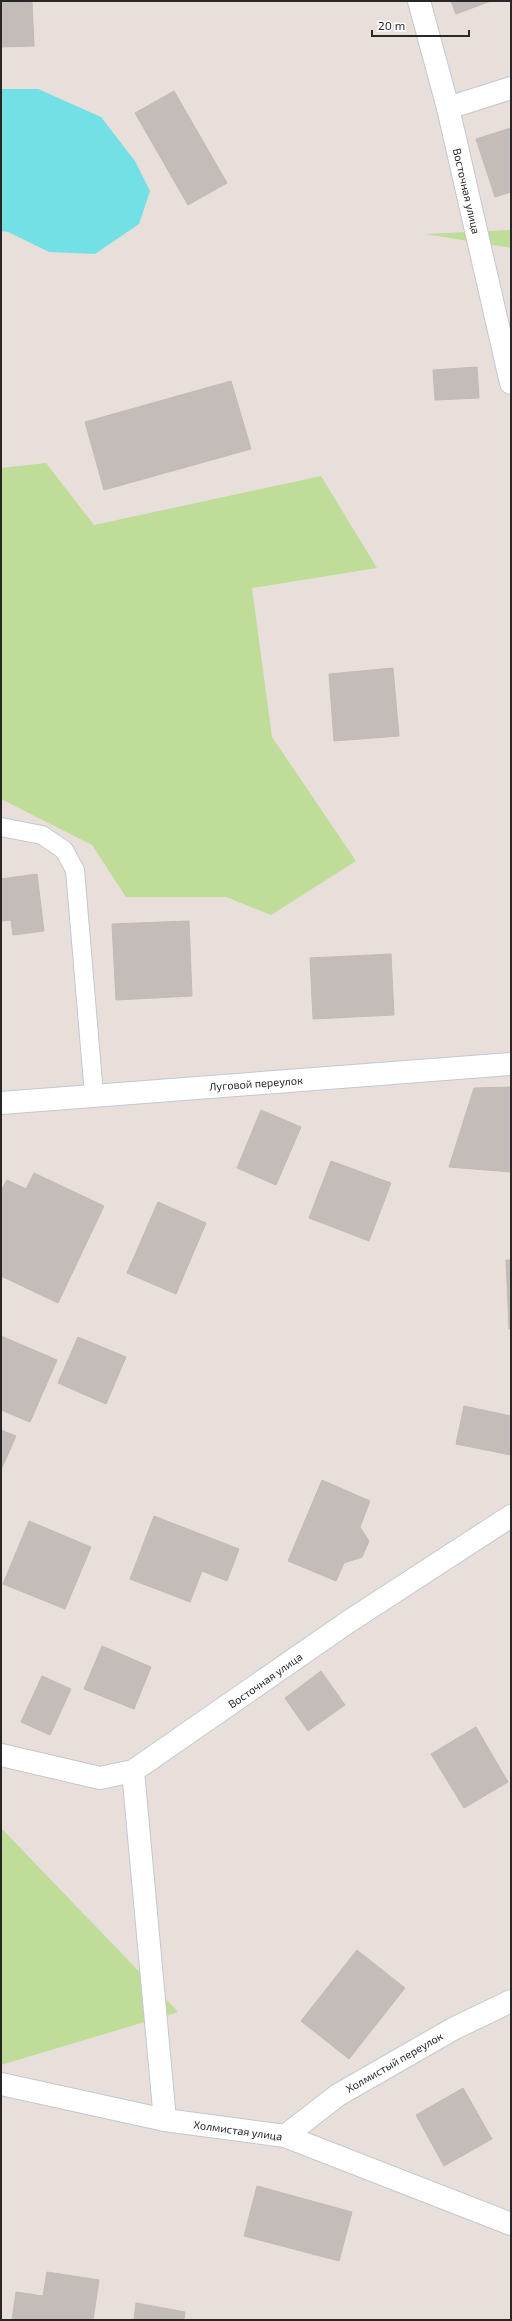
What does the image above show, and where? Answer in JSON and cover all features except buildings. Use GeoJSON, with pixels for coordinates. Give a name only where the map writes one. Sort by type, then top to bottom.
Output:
{"type":"FeatureCollection","features":[{"type":"Feature","properties":{"kind":"street","name":"Восточная улица"},"geometry":{"type":"LineString","coordinates":[[419,1],[448,108],[511,383]]}},
{"type":"Feature","properties":{"kind":"street"},"geometry":{"type":"LineString","coordinates":[[448,108],[511,88]]}},
{"type":"Feature","properties":{"kind":"street","name":"Луговой переулок"},"geometry":{"type":"LineString","coordinates":[[1,1103],[511,1064]]}},
{"type":"Feature","properties":{"kind":"street","name":"Восточная улица"},"geometry":{"type":"LineString","coordinates":[[1,1755],[100,1778],[133,1771],[348,1622],[511,1516]]}},
{"type":"Feature","properties":{"kind":"street"},"geometry":{"type":"LineString","coordinates":[[133,1771],[165,2120]]}},
{"type":"Feature","properties":{"kind":"street","name":"Холмистый переулок"},"geometry":{"type":"LineString","coordinates":[[285,2136],[338,2095],[453,2029],[511,2001]]}},
{"type":"Feature","properties":{"kind":"street","name":"Холмистая улица"},"geometry":{"type":"LineString","coordinates":[[1,2084],[165,2120],[285,2136],[511,2224]]}},
{"type":"Feature","properties":{"kind":"lane"},"geometry":{"type":"LineString","coordinates":[[1,827],[42,835],[64,850],[75,870],[94,1095]]}},
{"type":"Feature","properties":{"kind":"green space"},"geometry":{"type":"Polygon","coordinates":[[[511,230],[511,248],[425,234],[511,230]]]}},
{"type":"Feature","properties":{"kind":"green space"},"geometry":{"type":"Polygon","coordinates":[[[46,463],[94,525],[321,476],[377,568],[252,588],[272,737],[356,861],[271,915],[226,897],[126,897],[92,845],[1,799],[1,468],[46,463]]]}},
{"type":"Feature","properties":{"kind":"green space"},"geometry":{"type":"Polygon","coordinates":[[[1,1828],[178,2012],[1,2065],[1,1828]]]}},
{"type":"Feature","properties":{"kind":"water"},"geometry":{"type":"Polygon","coordinates":[[[1,89],[38,89],[101,117],[135,161],[150,191],[139,224],[95,254],[49,252],[8,232],[1,231],[1,89]]]}}]}
